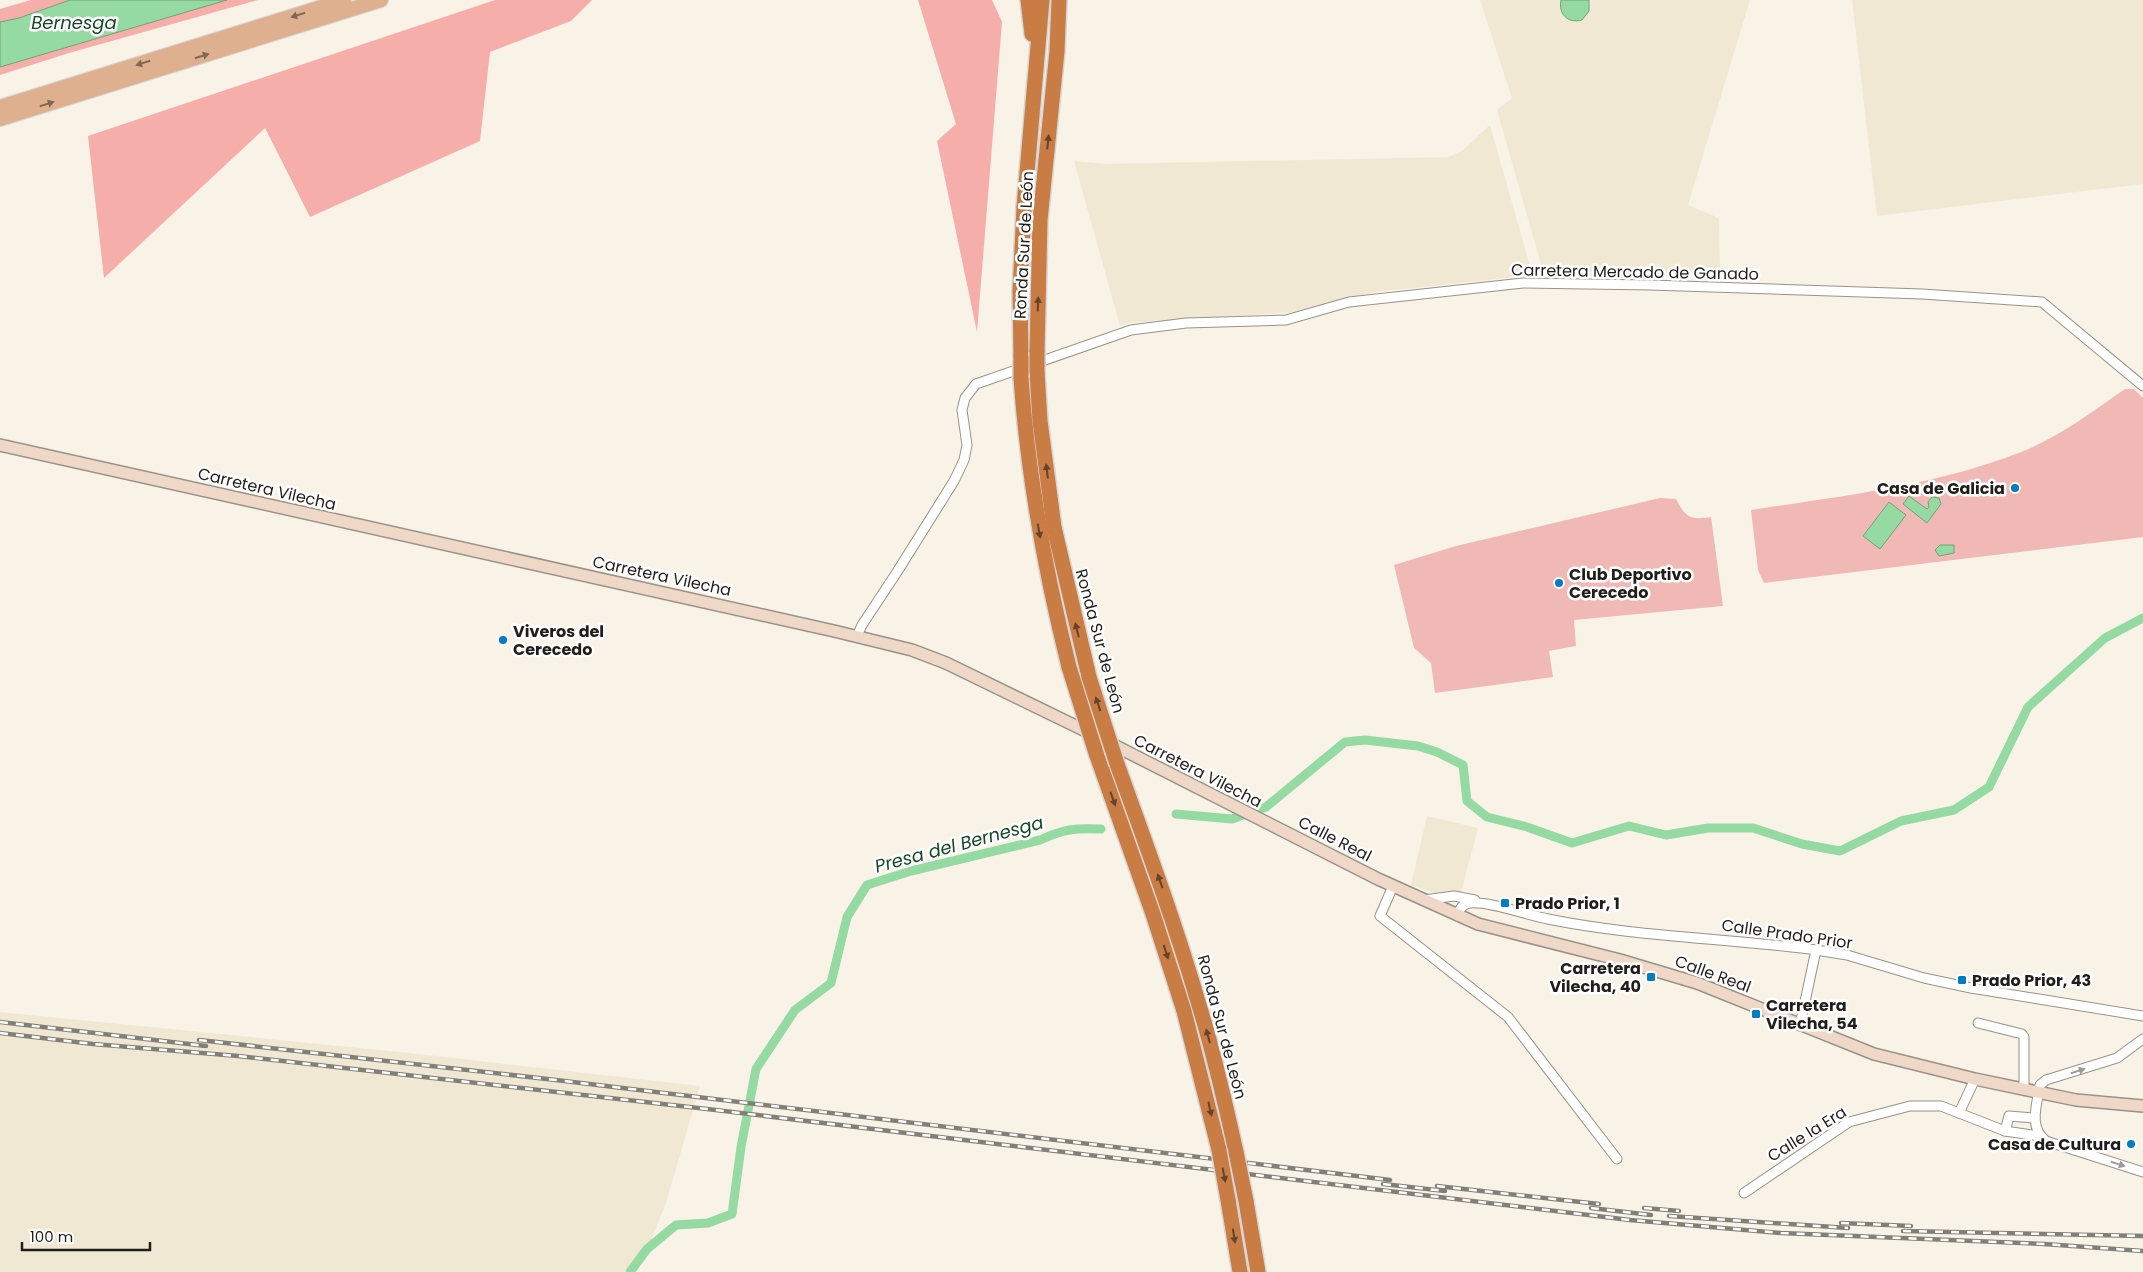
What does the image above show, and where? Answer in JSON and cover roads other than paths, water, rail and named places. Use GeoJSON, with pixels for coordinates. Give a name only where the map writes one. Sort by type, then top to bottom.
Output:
{"type":"FeatureCollection","features":[{"type":"Feature","properties":{"kind":"highway"},"geometry":{"type":"LineString","coordinates":[[1024,207],[1022,162],[1033,40],[1028,0]]}},
{"type":"Feature","properties":{"kind":"highway","name":"Ronda Sur de León"},"geometry":{"type":"LineString","coordinates":[[1042,0],[1024,207],[1020,291],[1021,378],[1024,423],[1038,529],[1052,599],[1069,667],[1096,753],[1153,914],[1184,1010],[1219,1150],[1240,1272]]}},
{"type":"Feature","properties":{"kind":"highway","name":"Ronda Sur de León"},"geometry":{"type":"LineString","coordinates":[[1059,0],[1057,51],[1040,220],[1037,352],[1040,421],[1054,526],[1089,677],[1117,764],[1170,910],[1218,1074],[1246,1201],[1258,1272]]}},
{"type":"Feature","properties":{"kind":"highway"},"geometry":{"type":"LineString","coordinates":[[1057,51],[1070,0]]}},
{"type":"Feature","properties":{"kind":"main road"},"geometry":{"type":"LineString","coordinates":[[0,107],[344,0]]}},
{"type":"Feature","properties":{"kind":"main road"},"geometry":{"type":"LineString","coordinates":[[0,119],[381,0]]}},
{"type":"Feature","properties":{"kind":"street","name":"Carretera Mercado de Ganado"},"geometry":{"type":"LineString","coordinates":[[857,636],[868,614],[897,572],[954,481],[964,460],[967,445],[962,410],[965,398],[976,384],[1131,330],[1186,324],[1286,320],[1350,302],[1523,283],[1650,285],[1922,294],[2042,302],[2143,386]]}},
{"type":"Feature","properties":{"kind":"street","name":"Carretera Vilecha"},"geometry":{"type":"LineString","coordinates":[[0,445],[857,636],[912,650],[946,663],[1285,832]]}},
{"type":"Feature","properties":{"kind":"street","name":"Calle Real"},"geometry":{"type":"LineString","coordinates":[[1285,832],[1458,916],[1509,933],[1670,974],[1698,983],[1874,1054],[1975,1079],[2076,1100],[2143,1106]]}},
{"type":"Feature","properties":{"kind":"street"},"geometry":{"type":"LineString","coordinates":[[1393,886],[1380,916],[1508,1017],[1617,1159]]}},
{"type":"Feature","properties":{"kind":"street"},"geometry":{"type":"LineString","coordinates":[[1445,911],[1454,896]]}},
{"type":"Feature","properties":{"kind":"street","name":"Calle Prado Prior"},"geometry":{"type":"LineString","coordinates":[[1424,900],[1454,896],[1547,919],[1847,955],[1924,978],[1971,988],[2143,1016]]}},
{"type":"Feature","properties":{"kind":"street","name":"Calle Prado Prior"},"geometry":{"type":"LineString","coordinates":[[1458,916],[1459,910],[1467,904],[1485,904]]}},
{"type":"Feature","properties":{"kind":"street"},"geometry":{"type":"LineString","coordinates":[[1800,1025],[1816,950]]}},
{"type":"Feature","properties":{"kind":"street"},"geometry":{"type":"LineString","coordinates":[[1978,1023],[2022,1034],[2024,1037],[2024,1089]]}},
{"type":"Feature","properties":{"kind":"street"},"geometry":{"type":"LineString","coordinates":[[2040,1136],[2035,1126],[2034,1118],[2040,1085],[2046,1080],[2117,1058],[2143,1039]]}},
{"type":"Feature","properties":{"kind":"street"},"geometry":{"type":"LineString","coordinates":[[1959,1113],[1975,1079]]}},
{"type":"Feature","properties":{"kind":"street","name":"Calle la Era"},"geometry":{"type":"LineString","coordinates":[[1744,1193],[1849,1122],[1910,1106],[1941,1106],[2005,1131],[2040,1136],[2046,1142],[2143,1172]]}},
{"type":"Feature","properties":{"kind":"street"},"geometry":{"type":"LineString","coordinates":[[2005,1131],[2009,1116],[2034,1118]]}},
{"type":"Feature","properties":{"kind":"water","name":"Bernesga"},"geometry":{"type":"Polygon","coordinates":[[[70,0],[227,0],[0,67],[0,22],[19,18],[70,0]]]}},
{"type":"Feature","properties":{"kind":"water"},"geometry":{"type":"Polygon","coordinates":[[[1561,0],[1589,0],[1589,11],[1582,20],[1572,21],[1563,14],[1560,5],[1561,0]]]}},
{"type":"Feature","properties":{"kind":"water"},"geometry":{"type":"Polygon","coordinates":[[[1909,496],[1927,509],[1929,507],[1928,502],[1932,497],[1939,498],[1941,504],[1927,523],[1903,504],[1909,496]]]}},
{"type":"Feature","properties":{"kind":"water"},"geometry":{"type":"Polygon","coordinates":[[[1889,502],[1906,515],[1880,549],[1863,536],[1889,502]]]}},
{"type":"Feature","properties":{"kind":"water"},"geometry":{"type":"Polygon","coordinates":[[[1940,545],[1954,545],[1954,553],[1939,556],[1935,550],[1940,545]]]}},
{"type":"Feature","properties":{"kind":"waterway","name":"Presa del Bernesga"},"geometry":{"type":"LineString","coordinates":[[1176,814],[1232,819],[1266,807],[1345,742],[1365,740],[1418,746],[1437,752],[1463,765],[1467,801],[1487,817],[1527,827],[1572,843],[1629,826],[1666,835],[1708,828],[1753,828],[1802,844],[1840,851],[1901,821],[1954,810],[1989,787],[2028,707],[2105,638],[2143,618]]}},
{"type":"Feature","properties":{"kind":"waterway","name":"Presa del Bernesga"},"geometry":{"type":"LineString","coordinates":[[630,1272],[647,1249],[676,1225],[708,1223],[732,1214],[741,1147],[756,1069],[795,1010],[831,983],[847,917],[867,885],[911,871],[1040,840],[1063,831],[1101,829]]}},
{"type":"Feature","properties":{"kind":"railway"},"geometry":{"type":"LineString","coordinates":[[0,1022],[206,1046]]}},
{"type":"Feature","properties":{"kind":"railway"},"geometry":{"type":"LineString","coordinates":[[0,1033],[93,1044],[238,1056],[707,1109],[1630,1220],[1781,1233],[2044,1244],[2143,1251]]}},
{"type":"Feature","properties":{"kind":"railway"},"geometry":{"type":"LineString","coordinates":[[199,1040],[556,1080],[1390,1180]]}},
{"type":"Feature","properties":{"kind":"railway"},"geometry":{"type":"LineString","coordinates":[[1383,1184],[1445,1191]]}},
{"type":"Feature","properties":{"kind":"railway"},"geometry":{"type":"LineString","coordinates":[[1437,1186],[1599,1204]]}},
{"type":"Feature","properties":{"kind":"railway"},"geometry":{"type":"LineString","coordinates":[[1591,1208],[1651,1215]]}},
{"type":"Feature","properties":{"kind":"railway"},"geometry":{"type":"LineString","coordinates":[[1644,1208],[1679,1211]]}},
{"type":"Feature","properties":{"kind":"railway"},"geometry":{"type":"LineString","coordinates":[[1669,1216],[1848,1228]]}},
{"type":"Feature","properties":{"kind":"railway"},"geometry":{"type":"LineString","coordinates":[[1841,1223],[1911,1226]]}},
{"type":"Feature","properties":{"kind":"railway"},"geometry":{"type":"LineString","coordinates":[[1903,1231],[2143,1236]]}},
{"type":"Feature","properties":{"kind":"place","name":"Casa de Galicia"},"geometry":{"type":"Point","coordinates":[2015,488]}},
{"type":"Feature","properties":{"kind":"place","name":"Club Deportivo Cerecedo"},"geometry":{"type":"Point","coordinates":[1559,583]}},
{"type":"Feature","properties":{"kind":"place","name":"Viveros del Cerecedo"},"geometry":{"type":"Point","coordinates":[503,640]}},
{"type":"Feature","properties":{"kind":"place","name":"Prado Prior, 1"},"geometry":{"type":"Point","coordinates":[1505,903]}},
{"type":"Feature","properties":{"kind":"place","name":"Carretera Vilecha, 40"},"geometry":{"type":"Point","coordinates":[1651,977]}},
{"type":"Feature","properties":{"kind":"place","name":"Prado Prior, 43"},"geometry":{"type":"Point","coordinates":[1962,980]}},
{"type":"Feature","properties":{"kind":"place","name":"Carretera Vilecha, 54"},"geometry":{"type":"Point","coordinates":[1756,1014]}},
{"type":"Feature","properties":{"kind":"place","name":"Casa de Cultura"},"geometry":{"type":"Point","coordinates":[2131,1144]}}]}
